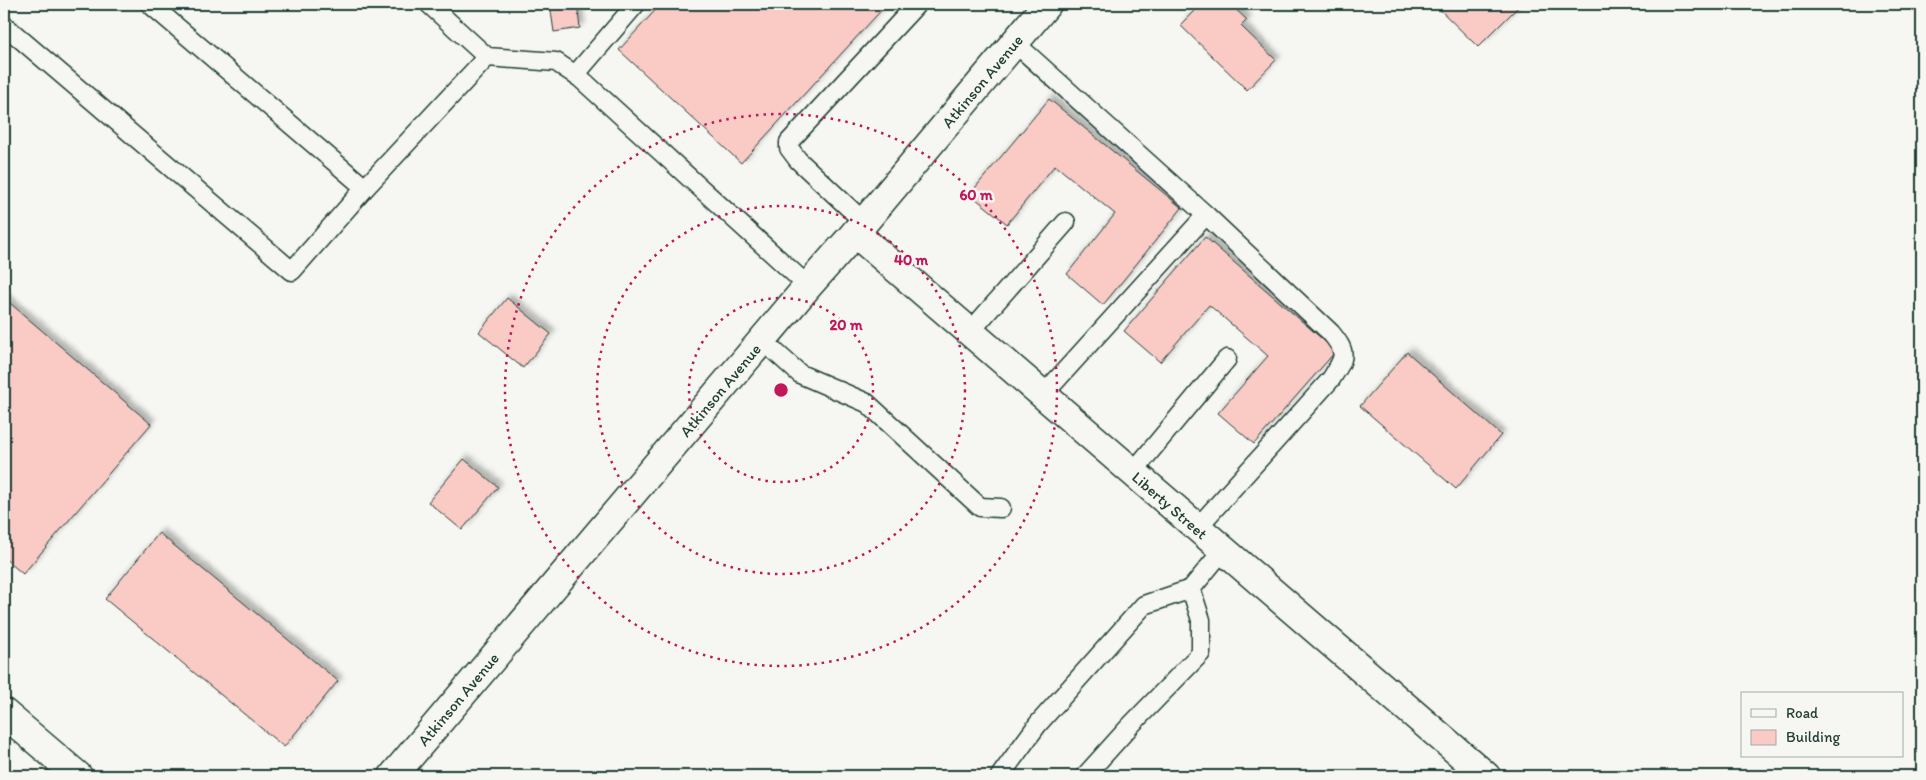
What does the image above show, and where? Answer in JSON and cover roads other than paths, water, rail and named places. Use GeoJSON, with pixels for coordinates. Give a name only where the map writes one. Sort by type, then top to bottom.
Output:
{"type":"FeatureCollection","features":[{"type":"Feature","properties":{"kind":"street","name":"Atkinson Avenue"},"geometry":{"type":"LineString","coordinates":[[393,776],[1047,4]]}},
{"type":"Feature","properties":{"kind":"street","name":"Liberty Street"},"geometry":{"type":"LineString","coordinates":[[860,227],[970,332],[1486,776]]}},
{"type":"Feature","properties":{"kind":"street"},"geometry":{"type":"LineString","coordinates":[[4,713],[78,776]]}},
{"type":"Feature","properties":{"kind":"lane"},"geometry":{"type":"LineString","coordinates":[[150,4],[365,188]]}},
{"type":"Feature","properties":{"kind":"lane"},"geometry":{"type":"LineString","coordinates":[[429,4],[487,57],[556,62],[575,75],[808,286]]}},
{"type":"Feature","properties":{"kind":"lane"},"geometry":{"type":"LineString","coordinates":[[575,75],[636,4]]}},
{"type":"Feature","properties":{"kind":"lane"},"geometry":{"type":"LineString","coordinates":[[860,227],[798,160],[789,148],[789,142],[917,4]]}},
{"type":"Feature","properties":{"kind":"lane"},"geometry":{"type":"LineString","coordinates":[[4,25],[292,271],[365,188],[487,57]]}},
{"type":"Feature","properties":{"kind":"lane"},"geometry":{"type":"LineString","coordinates":[[1015,43],[1206,215],[1331,333],[1342,347],[1342,361],[1331,379],[1197,528]]}},
{"type":"Feature","properties":{"kind":"lane"},"geometry":{"type":"LineString","coordinates":[[1043,395],[1206,215]]}},
{"type":"Feature","properties":{"kind":"lane"},"geometry":{"type":"LineString","coordinates":[[970,332],[1066,222]]}},
{"type":"Feature","properties":{"kind":"lane"},"geometry":{"type":"LineString","coordinates":[[762,340],[800,374],[867,403],[980,507],[1001,508]]}},
{"type":"Feature","properties":{"kind":"lane"},"geometry":{"type":"LineString","coordinates":[[1133,472],[1227,359]]}},
{"type":"Feature","properties":{"kind":"lane"},"geometry":{"type":"LineString","coordinates":[[1000,776],[1038,724],[1144,605],[1191,590],[1223,550]]}},
{"type":"Feature","properties":{"kind":"lane"},"geometry":{"type":"LineString","coordinates":[[1085,776],[1130,726],[1201,653],[1201,620],[1191,590]]}}]}
